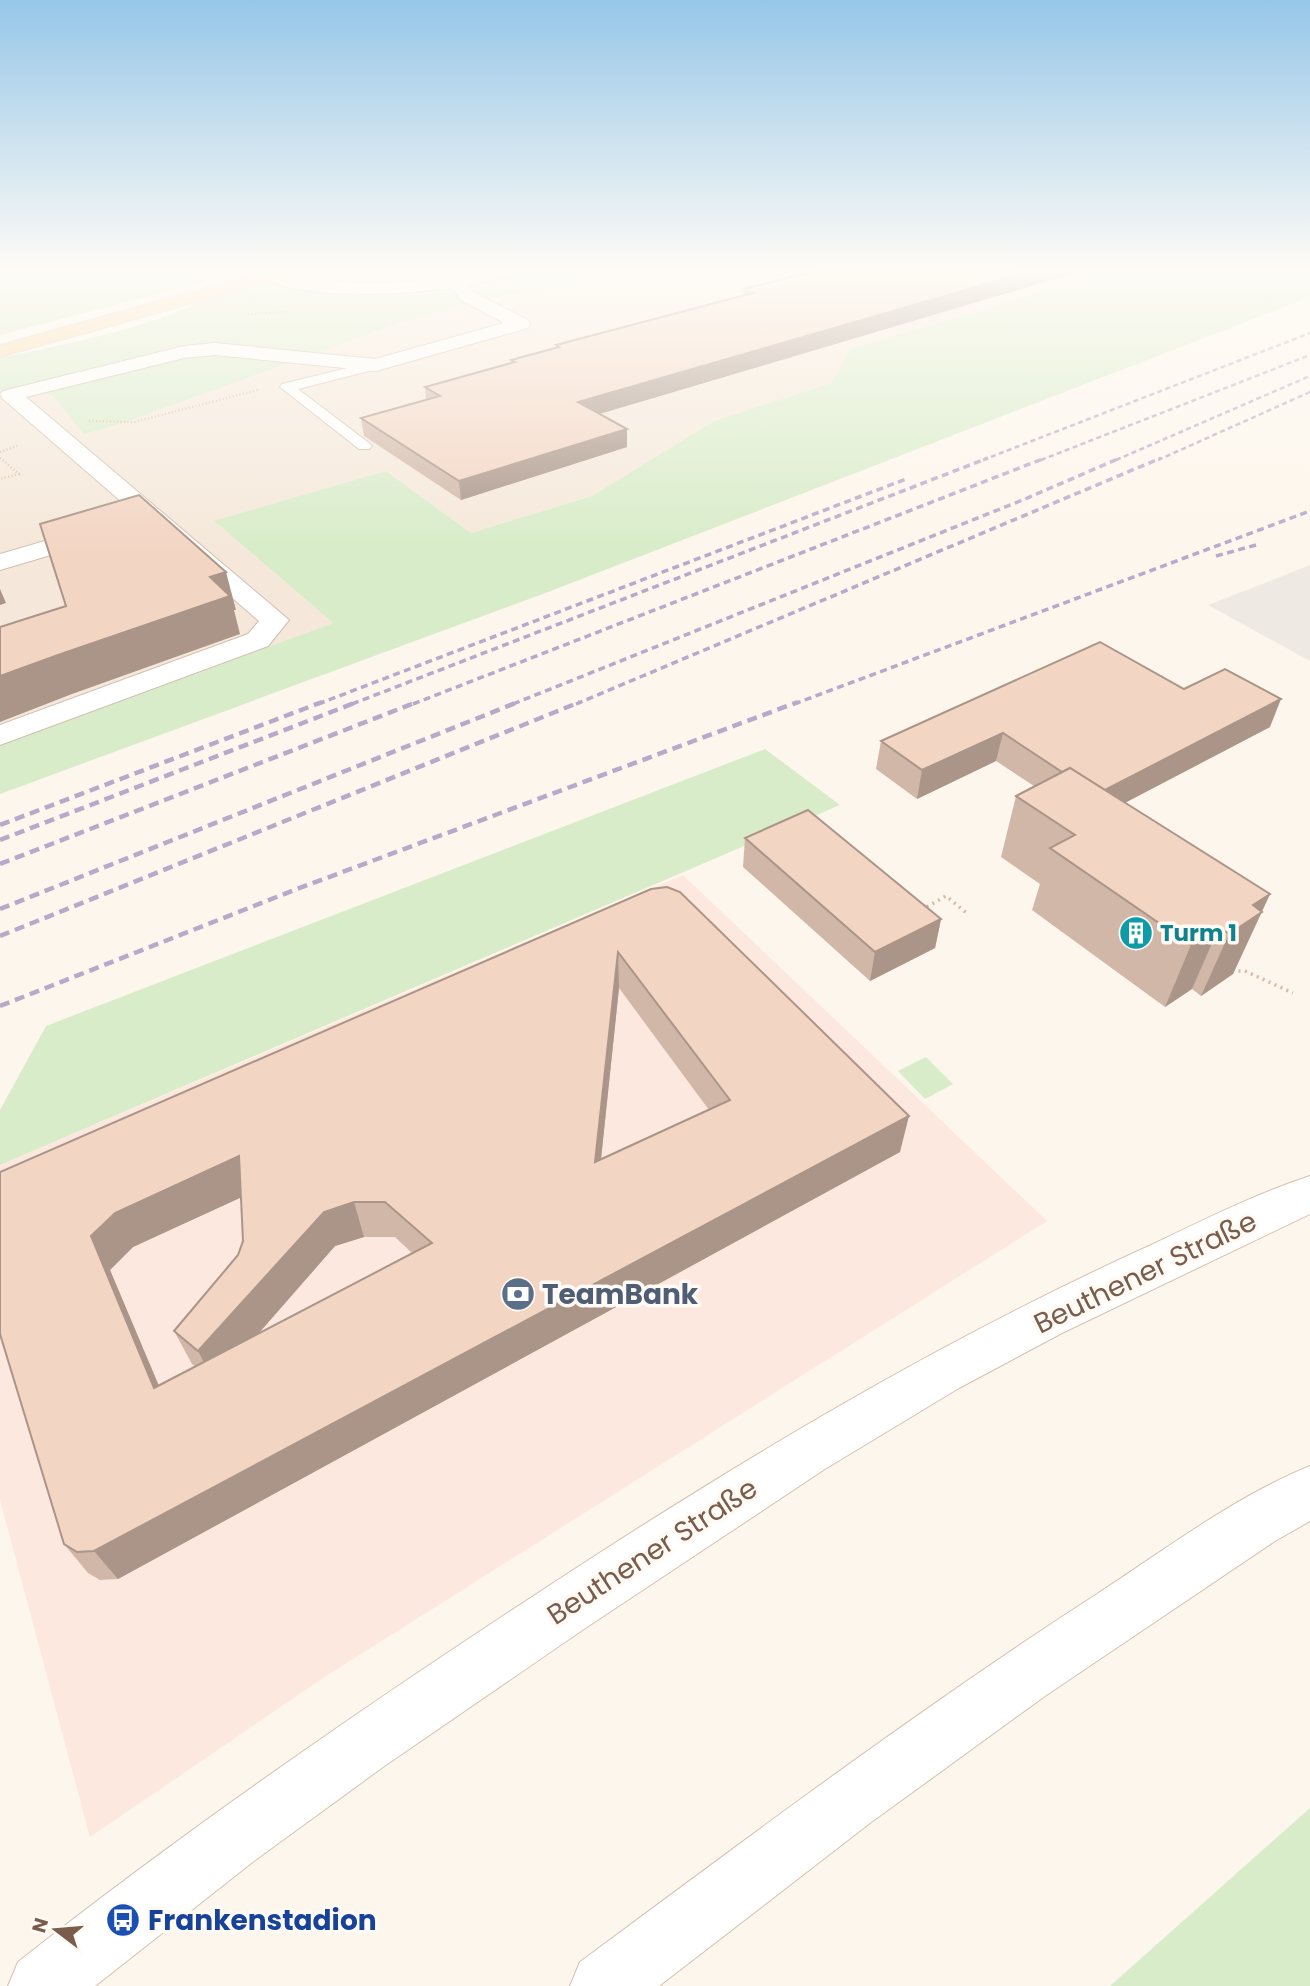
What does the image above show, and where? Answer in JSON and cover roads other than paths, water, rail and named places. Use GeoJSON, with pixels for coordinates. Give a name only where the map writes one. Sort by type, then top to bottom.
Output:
{"type":"FeatureCollection","features":[{"type":"Feature","properties":{"kind":"street"},"geometry":{"type":"LineString","coordinates":[[5,397],[134,365]]}},
{"type":"Feature","properties":{"kind":"street"},"geometry":{"type":"LineString","coordinates":[[0,737],[258,640],[275,620],[134,523],[72,446],[54,430],[5,397]]}},
{"type":"Feature","properties":{"kind":"street"},"geometry":{"type":"LineString","coordinates":[[0,562],[134,523]]}},
{"type":"Feature","properties":{"kind":"street","name":"Beuthener Straße"},"geometry":{"type":"LineString","coordinates":[[42,1986],[123,1920],[467,1673],[768,1476],[893,1399],[1101,1290],[1310,1194]]}},
{"type":"Feature","properties":{"kind":"street"},"geometry":{"type":"LineString","coordinates":[[604,1986],[848,1801],[1024,1675],[1256,1522],[1310,1492]]}},
{"type":"Feature","properties":{"kind":"lane"},"geometry":{"type":"LineString","coordinates":[[363,446],[287,387],[376,365]]}},
{"type":"Feature","properties":{"kind":"railway"},"geometry":{"type":"LineString","coordinates":[[983,460],[1228,365]]}},
{"type":"Feature","properties":{"kind":"railway"},"geometry":{"type":"LineString","coordinates":[[1041,460],[1285,365]]}},
{"type":"Feature","properties":{"kind":"railway"},"geometry":{"type":"LineString","coordinates":[[1116,460],[1310,376]]}},
{"type":"Feature","properties":{"kind":"railway"},"geometry":{"type":"LineString","coordinates":[[1158,460],[1310,392]]}},
{"type":"Feature","properties":{"kind":"railway"},"geometry":{"type":"LineString","coordinates":[[352,704],[988,458]]}},
{"type":"Feature","properties":{"kind":"railway"},"geometry":{"type":"LineString","coordinates":[[413,704],[1045,458]]}},
{"type":"Feature","properties":{"kind":"railway"},"geometry":{"type":"LineString","coordinates":[[515,703],[1025,499],[1120,458]]}},
{"type":"Feature","properties":{"kind":"railway"},"geometry":{"type":"LineString","coordinates":[[576,704],[1161,458]]}},
{"type":"Feature","properties":{"kind":"railway"},"geometry":{"type":"LineString","coordinates":[[318,704],[906,479]]}},
{"type":"Feature","properties":{"kind":"railway"},"geometry":{"type":"LineString","coordinates":[[794,704],[1310,511]]}},
{"type":"Feature","properties":{"kind":"railway"},"geometry":{"type":"LineString","coordinates":[[1216,556],[1256,545]]}},
{"type":"Feature","properties":{"kind":"railway"},"geometry":{"type":"LineString","coordinates":[[0,825],[322,702]]}},
{"type":"Feature","properties":{"kind":"railway"},"geometry":{"type":"LineString","coordinates":[[0,840],[357,702]]}},
{"type":"Feature","properties":{"kind":"railway"},"geometry":{"type":"LineString","coordinates":[[0,864],[417,702]]}},
{"type":"Feature","properties":{"kind":"railway"},"geometry":{"type":"LineString","coordinates":[[0,936],[580,702]]}},
{"type":"Feature","properties":{"kind":"railway"},"geometry":{"type":"LineString","coordinates":[[0,1006],[297,889],[798,702]]}},
{"type":"Feature","properties":{"kind":"railway"},"geometry":{"type":"LineString","coordinates":[[0,909],[515,703]]}},
{"type":"Feature","properties":{"kind":"place","name":"Turm 1"},"geometry":{"type":"Point","coordinates":[1136,933]}},
{"type":"Feature","properties":{"kind":"place","name":"TeamBank"},"geometry":{"type":"Point","coordinates":[518,1294]}},
{"type":"Feature","properties":{"kind":"place","name":"Frankenstadion"},"geometry":{"type":"Point","coordinates":[123,1920]}}]}
